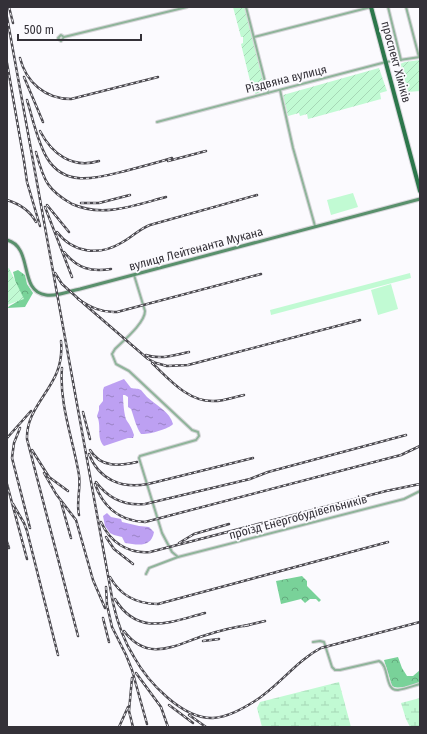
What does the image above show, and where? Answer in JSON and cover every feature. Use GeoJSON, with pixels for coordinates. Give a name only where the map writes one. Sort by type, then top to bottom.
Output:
{"type":"FeatureCollection","features":[{"type":"Feature","properties":{"kind":"main road","name":"проспект Хіміків"},"geometry":{"type":"LineString","coordinates":[[371,7],[420,191]]}},
{"type":"Feature","properties":{"kind":"main road","name":"вулиця Лейтенанта Мукана"},"geometry":{"type":"LineString","coordinates":[[7,240],[19,247],[31,286],[36,292],[43,295],[57,295],[420,199]]}},
{"type":"Feature","properties":{"kind":"street"},"geometry":{"type":"LineString","coordinates":[[64,37],[187,7]]}},
{"type":"Feature","properties":{"kind":"street"},"geometry":{"type":"LineString","coordinates":[[246,7],[268,93]]}},
{"type":"Feature","properties":{"kind":"street"},"geometry":{"type":"LineString","coordinates":[[254,37],[371,7]]}},
{"type":"Feature","properties":{"kind":"street"},"geometry":{"type":"LineString","coordinates":[[388,7],[401,60]]}},
{"type":"Feature","properties":{"kind":"street"},"geometry":{"type":"LineString","coordinates":[[406,7],[419,57]]}},
{"type":"Feature","properties":{"kind":"street","name":"Різдвяна вулиця"},"geometry":{"type":"LineString","coordinates":[[156,122],[386,62],[419,57]]}},
{"type":"Feature","properties":{"kind":"street"},"geometry":{"type":"LineString","coordinates":[[280,90],[294,151],[316,227]]}},
{"type":"Feature","properties":{"kind":"street"},"geometry":{"type":"LineString","coordinates":[[134,275],[145,315],[112,354],[116,364],[129,371],[192,430],[198,432],[199,436],[196,440],[140,456],[139,458],[162,533],[172,552],[178,557]]}},
{"type":"Feature","properties":{"kind":"street","name":"проїзд Енергобудівельників"},"geometry":{"type":"LineString","coordinates":[[146,574],[149,568],[178,557],[404,499],[420,491]]}},
{"type":"Feature","properties":{"kind":"street"},"geometry":{"type":"LineString","coordinates":[[313,642],[324,642],[332,666],[335,670],[379,660],[384,665],[391,688],[398,690],[420,684]]}},
{"type":"Feature","properties":{"kind":"green space"},"geometry":{"type":"Polygon","coordinates":[[[233,7],[245,7],[266,89],[265,91],[255,94],[254,89],[252,89],[241,44],[243,43],[243,37],[241,37],[233,7]]]}},
{"type":"Feature","properties":{"kind":"green space"},"geometry":{"type":"Polygon","coordinates":[[[420,60],[420,91],[408,92],[400,64],[420,60]]]}},
{"type":"Feature","properties":{"kind":"green space"},"geometry":{"type":"Polygon","coordinates":[[[379,68],[387,91],[380,93],[381,99],[308,119],[307,114],[300,116],[299,113],[288,116],[283,95],[379,68]]]}},
{"type":"Feature","properties":{"kind":"green space"},"geometry":{"type":"Polygon","coordinates":[[[353,193],[358,207],[331,215],[327,200],[353,193]]]}},
{"type":"Feature","properties":{"kind":"green space"},"geometry":{"type":"Polygon","coordinates":[[[9,268],[24,299],[7,305],[7,269],[9,268]]]}},
{"type":"Feature","properties":{"kind":"green space"},"geometry":{"type":"Polygon","coordinates":[[[18,270],[25,275],[27,284],[33,293],[25,307],[7,308],[21,298],[13,272],[18,270]]]}},
{"type":"Feature","properties":{"kind":"green space"},"geometry":{"type":"Polygon","coordinates":[[[410,273],[411,278],[271,315],[270,310],[410,273]]]}},
{"type":"Feature","properties":{"kind":"green space"},"geometry":{"type":"Polygon","coordinates":[[[391,284],[398,309],[378,315],[371,290],[391,284]]]}},
{"type":"Feature","properties":{"kind":"green space"},"geometry":{"type":"Polygon","coordinates":[[[302,576],[307,581],[307,586],[321,600],[319,602],[316,599],[310,599],[305,603],[301,599],[281,604],[276,581],[302,576]]]}},
{"type":"Feature","properties":{"kind":"green space"},"geometry":{"type":"Polygon","coordinates":[[[398,657],[407,676],[413,676],[420,670],[420,683],[402,687],[392,686],[384,660],[398,657]]]}},
{"type":"Feature","properties":{"kind":"green space"},"geometry":{"type":"Polygon","coordinates":[[[339,682],[351,727],[262,727],[257,708],[260,702],[339,682]]]}},
{"type":"Feature","properties":{"kind":"green space"},"geometry":{"type":"Polygon","coordinates":[[[420,698],[420,727],[410,727],[401,703],[420,698]]]}},
{"type":"Feature","properties":{"kind":"water"},"geometry":{"type":"Polygon","coordinates":[[[124,379],[131,388],[141,390],[162,409],[169,416],[173,424],[158,431],[148,434],[141,434],[136,425],[131,409],[128,407],[128,397],[123,395],[125,416],[134,435],[133,438],[128,438],[104,446],[100,439],[97,416],[99,406],[103,401],[103,390],[104,387],[124,379]]]}},
{"type":"Feature","properties":{"kind":"water"},"geometry":{"type":"Polygon","coordinates":[[[107,513],[111,517],[121,519],[122,522],[149,527],[154,532],[150,541],[139,545],[125,543],[122,537],[110,533],[105,526],[103,516],[107,513]]]}},
{"type":"Feature","properties":{"kind":"railway"},"geometry":{"type":"LineString","coordinates":[[9,7],[13,23]]}},
{"type":"Feature","properties":{"kind":"railway"},"geometry":{"type":"LineString","coordinates":[[7,17],[113,603],[124,638],[140,667],[157,688],[178,706],[201,717],[213,718],[235,712],[255,701],[264,695],[312,653],[321,648],[420,622]]}},
{"type":"Feature","properties":{"kind":"railway"},"geometry":{"type":"LineString","coordinates":[[20,58],[27,75],[38,88],[53,96],[62,98],[71,99],[158,77]]}},
{"type":"Feature","properties":{"kind":"railway"},"geometry":{"type":"LineString","coordinates":[[7,63],[27,182],[40,226]]}},
{"type":"Feature","properties":{"kind":"railway"},"geometry":{"type":"LineString","coordinates":[[24,77],[43,122]]}},
{"type":"Feature","properties":{"kind":"railway"},"geometry":{"type":"LineString","coordinates":[[27,100],[38,137],[47,158],[54,167],[63,174],[72,177],[93,178],[114,174],[172,158]]}},
{"type":"Feature","properties":{"kind":"railway"},"geometry":{"type":"LineString","coordinates":[[40,131],[50,147],[64,158],[80,163],[99,161]]}},
{"type":"Feature","properties":{"kind":"railway"},"geometry":{"type":"LineString","coordinates":[[168,161],[206,151]]}},
{"type":"Feature","properties":{"kind":"railway"},"geometry":{"type":"LineString","coordinates":[[36,152],[42,173],[50,187],[72,204],[95,210],[107,210],[119,209],[166,197]]}},
{"type":"Feature","properties":{"kind":"railway"},"geometry":{"type":"LineString","coordinates":[[81,203],[99,203],[130,195]]}},
{"type":"Feature","properties":{"kind":"railway"},"geometry":{"type":"LineString","coordinates":[[57,232],[63,239],[78,248],[95,251],[104,250],[121,243],[150,225],[257,195]]}},
{"type":"Feature","properties":{"kind":"railway"},"geometry":{"type":"LineString","coordinates":[[7,200],[24,208],[31,214],[36,222]]}},
{"type":"Feature","properties":{"kind":"railway"},"geometry":{"type":"LineString","coordinates":[[47,205],[69,232]]}},
{"type":"Feature","properties":{"kind":"railway"},"geometry":{"type":"LineString","coordinates":[[45,207],[72,277]]}},
{"type":"Feature","properties":{"kind":"railway"},"geometry":{"type":"LineString","coordinates":[[64,252],[74,262],[85,268],[97,270],[111,269]]}},
{"type":"Feature","properties":{"kind":"railway"},"geometry":{"type":"LineString","coordinates":[[55,273],[62,284],[82,302]]}},
{"type":"Feature","properties":{"kind":"railway"},"geometry":{"type":"LineString","coordinates":[[78,299],[96,309],[106,312],[117,312],[261,274]]}},
{"type":"Feature","properties":{"kind":"railway"},"geometry":{"type":"LineString","coordinates":[[83,303],[148,359],[167,366],[188,365],[360,320]]}},
{"type":"Feature","properties":{"kind":"railway"},"geometry":{"type":"LineString","coordinates":[[61,341],[61,357],[58,368],[53,380],[30,420],[27,439],[78,636]]}},
{"type":"Feature","properties":{"kind":"railway"},"geometry":{"type":"LineString","coordinates":[[146,355],[162,357],[189,352]]}},
{"type":"Feature","properties":{"kind":"railway"},"geometry":{"type":"LineString","coordinates":[[152,363],[187,394],[196,398],[218,401],[244,395]]}},
{"type":"Feature","properties":{"kind":"railway"},"geometry":{"type":"LineString","coordinates":[[62,368],[64,408],[79,475],[79,515]]}},
{"type":"Feature","properties":{"kind":"railway"},"geometry":{"type":"LineString","coordinates":[[7,438],[31,411]]}},
{"type":"Feature","properties":{"kind":"railway"},"geometry":{"type":"LineString","coordinates":[[83,412],[90,439]]}},
{"type":"Feature","properties":{"kind":"railway"},"geometry":{"type":"LineString","coordinates":[[20,428],[14,443],[12,458],[30,528]]}},
{"type":"Feature","properties":{"kind":"railway"},"geometry":{"type":"LineString","coordinates":[[96,482],[101,488],[118,500],[131,504],[145,504],[250,479],[268,472],[406,435]]}},
{"type":"Feature","properties":{"kind":"railway"},"geometry":{"type":"LineString","coordinates":[[95,484],[103,500],[120,516],[145,522],[401,455],[420,446]]}},
{"type":"Feature","properties":{"kind":"railway"},"geometry":{"type":"LineString","coordinates":[[32,450],[49,477],[68,491]]}},
{"type":"Feature","properties":{"kind":"railway"},"geometry":{"type":"LineString","coordinates":[[90,450],[94,456],[105,463],[117,465],[137,462]]}},
{"type":"Feature","properties":{"kind":"railway"},"geometry":{"type":"LineString","coordinates":[[89,454],[93,463],[105,476],[112,481],[129,485],[148,484],[253,458]]}},
{"type":"Feature","properties":{"kind":"railway"},"geometry":{"type":"LineString","coordinates":[[44,473],[56,494],[76,520],[93,580],[105,608]]}},
{"type":"Feature","properties":{"kind":"railway"},"geometry":{"type":"LineString","coordinates":[[7,484],[27,559]]}},
{"type":"Feature","properties":{"kind":"railway"},"geometry":{"type":"LineString","coordinates":[[101,522],[109,535],[127,549],[150,552],[386,491],[420,484]]}},
{"type":"Feature","properties":{"kind":"railway"},"geometry":{"type":"LineString","coordinates":[[61,502],[71,538]]}},
{"type":"Feature","properties":{"kind":"railway"},"geometry":{"type":"LineString","coordinates":[[13,504],[27,531],[58,655]]}},
{"type":"Feature","properties":{"kind":"railway"},"geometry":{"type":"LineString","coordinates":[[179,543],[194,534],[229,524]]}},
{"type":"Feature","properties":{"kind":"railway"},"geometry":{"type":"LineString","coordinates":[[106,537],[114,549],[133,564]]}},
{"type":"Feature","properties":{"kind":"railway"},"geometry":{"type":"LineString","coordinates":[[7,542],[9,548]]}},
{"type":"Feature","properties":{"kind":"railway"},"geometry":{"type":"LineString","coordinates":[[110,577],[119,589],[130,597],[150,604],[158,604],[388,542]]}},
{"type":"Feature","properties":{"kind":"railway"},"geometry":{"type":"LineString","coordinates":[[106,587],[107,605],[112,627],[132,670],[147,724]]}},
{"type":"Feature","properties":{"kind":"railway"},"geometry":{"type":"LineString","coordinates":[[115,599],[124,611],[144,623],[167,623],[205,613]]}},
{"type":"Feature","properties":{"kind":"railway"},"geometry":{"type":"LineString","coordinates":[[103,618],[109,642]]}},
{"type":"Feature","properties":{"kind":"railway"},"geometry":{"type":"LineString","coordinates":[[244,626],[265,621]]}},
{"type":"Feature","properties":{"kind":"railway"},"geometry":{"type":"LineString","coordinates":[[124,631],[133,641],[143,647],[162,649],[220,631],[249,625]]}},
{"type":"Feature","properties":{"kind":"railway"},"geometry":{"type":"LineString","coordinates":[[203,641],[219,639]]}},
{"type":"Feature","properties":{"kind":"railway"},"geometry":{"type":"LineString","coordinates":[[136,673],[161,707],[168,727]]}},
{"type":"Feature","properties":{"kind":"railway"},"geometry":{"type":"LineString","coordinates":[[132,678],[129,711],[133,727]]}},
{"type":"Feature","properties":{"kind":"railway"},"geometry":{"type":"LineString","coordinates":[[169,705],[193,723]]}},
{"type":"Feature","properties":{"kind":"railway"},"geometry":{"type":"LineString","coordinates":[[119,727],[128,707]]}},
{"type":"Feature","properties":{"kind":"railway"},"geometry":{"type":"LineString","coordinates":[[189,715],[206,727]]}}]}
